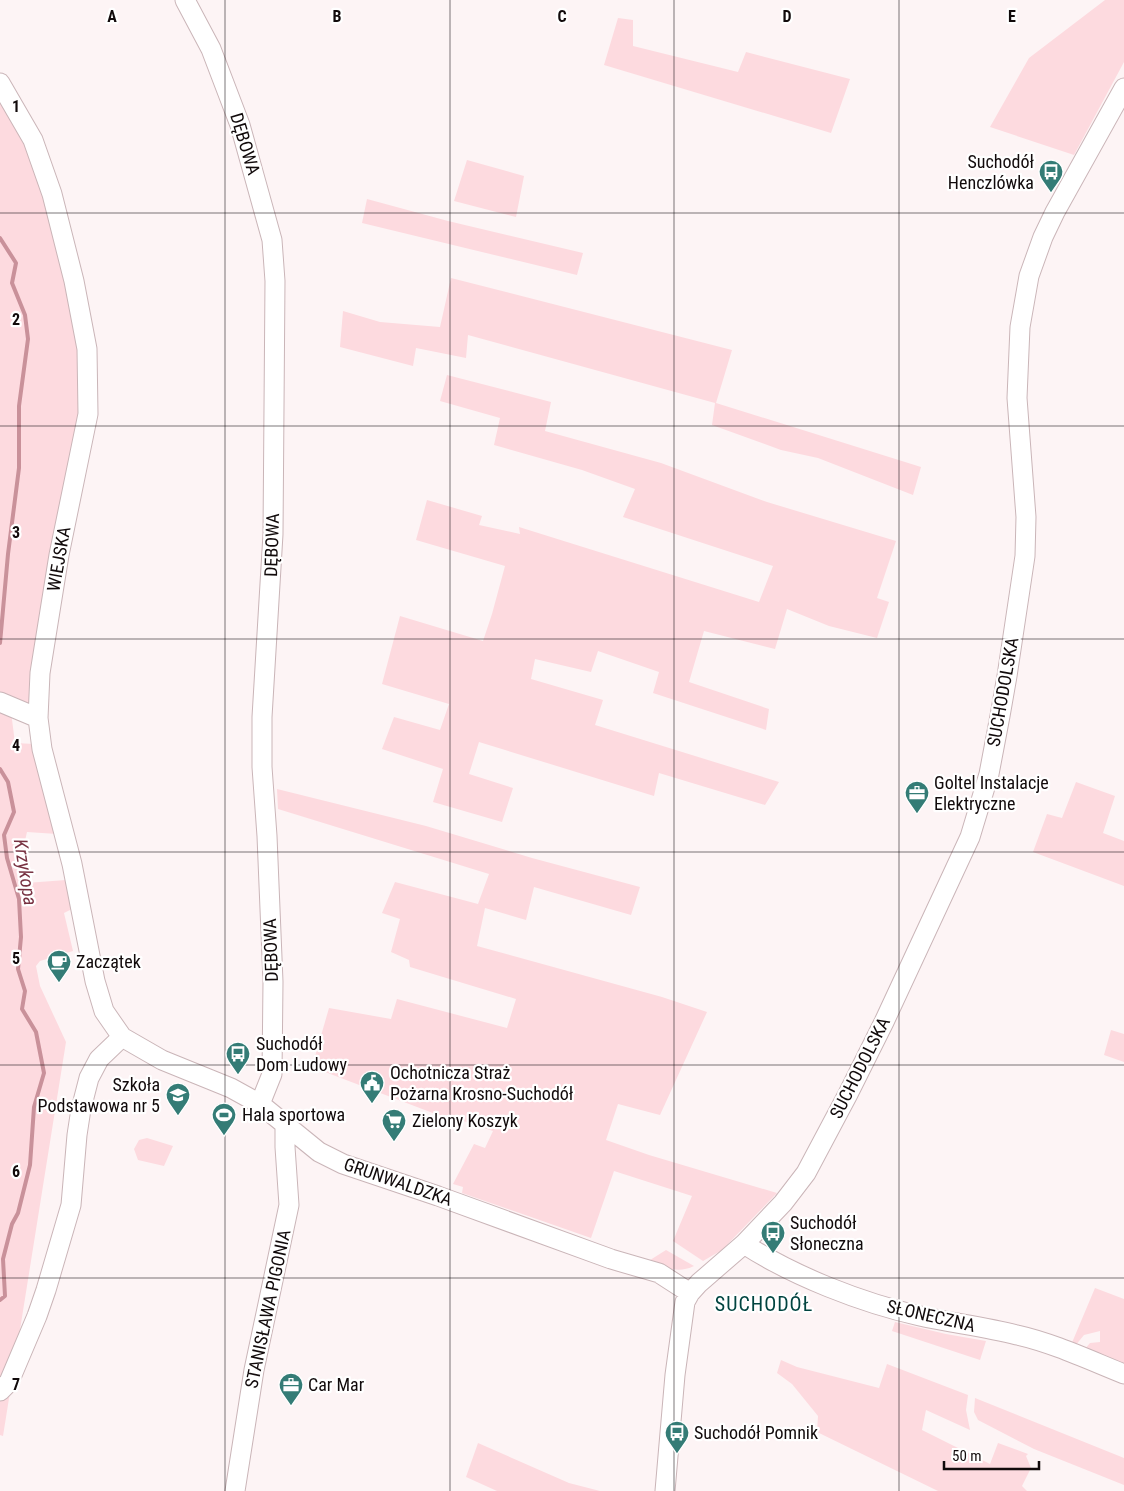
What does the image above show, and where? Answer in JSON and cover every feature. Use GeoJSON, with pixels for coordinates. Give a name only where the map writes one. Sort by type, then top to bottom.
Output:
{"type":"FeatureCollection","features":[{"type":"Feature","properties":{"kind":"street","name":"DĘBOWA"},"geometry":{"type":"LineString","coordinates":[[185,0],[212,49],[240,125],[272,240],[275,281],[273,534],[262,717],[262,767],[273,982],[272,1074],[260,1104]]}},
{"type":"Feature","properties":{"kind":"street","name":"WIEJSKA"},"geometry":{"type":"LineString","coordinates":[[0,83],[33,140],[49,187],[74,281],[87,348],[88,414],[59,555],[40,673],[38,718],[42,749],[72,864],[95,981],[104,1011],[122,1037]]}},
{"type":"Feature","properties":{"kind":"street","name":"SUCHODOLSKA"},"geometry":{"type":"LineString","coordinates":[[690,1293],[744,1244],[784,1203],[806,1173],[886,1017],[970,837],[988,774],[998,725],[1024,556],[1026,517],[1016,398],[1020,327],[1029,276],[1043,237],[1055,212],[1124,88]]}},
{"type":"Feature","properties":{"kind":"street"},"geometry":{"type":"LineString","coordinates":[[0,702],[38,718]]}},
{"type":"Feature","properties":{"kind":"street","name":"GRUNWALDZKA"},"geometry":{"type":"LineString","coordinates":[[122,1037],[162,1060],[231,1088],[260,1104],[319,1152],[344,1164],[611,1259],[659,1274],[690,1293]]}},
{"type":"Feature","properties":{"kind":"street"},"geometry":{"type":"LineString","coordinates":[[0,1391],[9,1382],[46,1290],[71,1205],[77,1135],[89,1078],[99,1059],[122,1037]]}},
{"type":"Feature","properties":{"kind":"street","name":"STANISŁAWA PIGONIA"},"geometry":{"type":"LineString","coordinates":[[235,1491],[254,1370],[289,1205],[285,1125]]}},
{"type":"Feature","properties":{"kind":"street","name":"SŁONECZNA"},"geometry":{"type":"LineString","coordinates":[[744,1244],[789,1269],[827,1286],[872,1302],[919,1316],[1018,1335],[1124,1374]]}},
{"type":"Feature","properties":{"kind":"street"},"geometry":{"type":"LineString","coordinates":[[665,1491],[675,1375],[685,1302],[690,1293]]}},
{"type":"Feature","properties":{"kind":"shaded area"},"geometry":{"type":"Polygon","coordinates":[[[1105,0],[1124,0],[1124,62],[1074,155],[990,127],[1029,58],[1105,0]]]}},
{"type":"Feature","properties":{"kind":"shaded area"},"geometry":{"type":"Polygon","coordinates":[[[618,18],[633,20],[633,46],[738,72],[746,52],[850,79],[831,133],[604,65],[618,18]]]}},
{"type":"Feature","properties":{"kind":"shaded area"},"geometry":{"type":"Polygon","coordinates":[[[0,99],[23,137],[51,209],[79,346],[80,411],[41,605],[34,657],[32,710],[10,704],[15,743],[34,744],[57,834],[27,832],[17,875],[26,883],[66,880],[74,908],[64,913],[73,951],[40,961],[36,966],[40,986],[66,1042],[3,1436],[0,1435],[0,99]]]}},
{"type":"Feature","properties":{"kind":"shaded area"},"geometry":{"type":"Polygon","coordinates":[[[467,160],[524,176],[516,217],[454,201],[467,160]]]}},
{"type":"Feature","properties":{"kind":"shaded area"},"geometry":{"type":"Polygon","coordinates":[[[367,199],[448,221],[583,253],[577,275],[362,223],[367,199]]]}},
{"type":"Feature","properties":{"kind":"shaded area"},"geometry":{"type":"Polygon","coordinates":[[[451,278],[732,350],[716,403],[921,467],[913,495],[818,458],[781,450],[712,425],[715,403],[468,335],[466,358],[416,348],[413,366],[340,347],[343,311],[380,322],[440,327],[451,278]]]}},
{"type":"Feature","properties":{"kind":"shaded area"},"geometry":{"type":"Polygon","coordinates":[[[447,375],[551,402],[545,431],[661,463],[767,502],[896,541],[877,598],[889,602],[877,638],[829,626],[787,609],[775,649],[704,631],[689,682],[769,709],[766,730],[653,693],[659,672],[598,651],[591,672],[535,659],[531,679],[603,700],[595,725],[779,782],[765,805],[659,773],[654,796],[479,742],[469,774],[513,788],[502,822],[433,802],[443,769],[382,749],[394,717],[440,730],[449,704],[382,684],[400,616],[483,641],[505,566],[416,540],[427,500],[482,516],[479,525],[520,534],[519,527],[759,602],[773,566],[623,517],[635,489],[582,470],[494,445],[500,418],[440,401],[447,375]]]}},
{"type":"Feature","properties":{"kind":"shaded area"},"geometry":{"type":"Polygon","coordinates":[[[1076,782],[1115,796],[1103,833],[1124,841],[1124,886],[1033,852],[1047,814],[1062,818],[1076,782]]]}},
{"type":"Feature","properties":{"kind":"shaded area"},"geometry":{"type":"Polygon","coordinates":[[[277,789],[426,826],[532,858],[640,887],[631,915],[534,887],[526,920],[485,908],[477,946],[662,997],[707,1012],[660,1115],[618,1104],[606,1140],[649,1155],[777,1193],[722,1250],[703,1261],[673,1241],[692,1196],[614,1171],[591,1238],[462,1193],[463,1187],[453,1184],[474,1144],[485,1148],[493,1131],[446,1115],[438,1115],[312,1067],[329,1008],[391,1019],[397,999],[507,1028],[516,999],[410,967],[409,960],[391,952],[400,919],[382,913],[395,882],[478,904],[489,874],[278,809],[277,789]]]}},
{"type":"Feature","properties":{"kind":"shaded area"},"geometry":{"type":"Polygon","coordinates":[[[1111,1030],[1124,1034],[1124,1062],[1104,1055],[1111,1030]]]}},
{"type":"Feature","properties":{"kind":"shaded area"},"geometry":{"type":"Polygon","coordinates":[[[147,1138],[173,1146],[164,1166],[138,1160],[134,1149],[139,1140],[147,1138]]]}},
{"type":"Feature","properties":{"kind":"shaded area"},"geometry":{"type":"Polygon","coordinates":[[[666,1250],[694,1266],[676,1270],[647,1262],[666,1250]]]}},
{"type":"Feature","properties":{"kind":"shaded area"},"geometry":{"type":"Polygon","coordinates":[[[1095,1288],[1124,1299],[1124,1368],[1084,1350],[1090,1343],[1100,1342],[1100,1331],[1084,1335],[1075,1346],[1071,1345],[1095,1288]]]}},
{"type":"Feature","properties":{"kind":"shaded area"},"geometry":{"type":"Polygon","coordinates":[[[895,1322],[986,1341],[980,1360],[892,1331],[895,1322]]]}},
{"type":"Feature","properties":{"kind":"shaded area"},"geometry":{"type":"Polygon","coordinates":[[[781,1360],[797,1367],[879,1388],[887,1364],[968,1395],[966,1410],[970,1430],[926,1410],[922,1430],[990,1464],[998,1443],[1028,1454],[1026,1456],[1031,1468],[1022,1486],[1027,1491],[938,1491],[817,1432],[818,1416],[792,1384],[777,1373],[781,1360]]]}},
{"type":"Feature","properties":{"kind":"shaded area"},"geometry":{"type":"Polygon","coordinates":[[[975,1398],[1124,1458],[1124,1485],[1034,1449],[978,1420],[974,1412],[975,1398]]]}},
{"type":"Feature","properties":{"kind":"shaded area"},"geometry":{"type":"Polygon","coordinates":[[[478,1443],[569,1483],[600,1491],[497,1491],[466,1477],[478,1443]]]}},
{"type":"Feature","properties":{"kind":"waterway","name":"Krzykopa"},"geometry":{"type":"LineString","coordinates":[[0,238],[16,263],[12,283],[25,315],[28,339],[19,406],[19,468],[8,554],[0,643]]}},
{"type":"Feature","properties":{"kind":"waterway","name":"Krzykopa"},"geometry":{"type":"LineString","coordinates":[[0,769],[8,782],[14,812],[4,835],[7,858],[19,899],[21,937],[18,969],[25,991],[22,1009],[36,1032],[44,1073],[34,1107],[30,1165],[18,1213],[12,1224],[3,1259],[5,1296],[0,1300]]}},
{"type":"Feature","properties":{"kind":"place","name":"Suchodół Henczlówka"},"geometry":{"type":"Point","coordinates":[1051,193]}},
{"type":"Feature","properties":{"kind":"place","name":"Goltel Instalacje Elektryczne"},"geometry":{"type":"Point","coordinates":[917,814]}},
{"type":"Feature","properties":{"kind":"place","name":"Zaczątek"},"geometry":{"type":"Point","coordinates":[59,983]}},
{"type":"Feature","properties":{"kind":"place","name":"Suchodół Dom Ludowy"},"geometry":{"type":"Point","coordinates":[238,1075]}},
{"type":"Feature","properties":{"kind":"place","name":"Ochotnicza Straż Pożarna Krosno-Suchodół"},"geometry":{"type":"Point","coordinates":[372,1104]}},
{"type":"Feature","properties":{"kind":"place","name":"Szkoła Podstawowa nr 5"},"geometry":{"type":"Point","coordinates":[178,1116]}},
{"type":"Feature","properties":{"kind":"place","name":"Hala sportowa"},"geometry":{"type":"Point","coordinates":[224,1136]}},
{"type":"Feature","properties":{"kind":"place","name":"Zielony Koszyk"},"geometry":{"type":"Point","coordinates":[394,1142]}},
{"type":"Feature","properties":{"kind":"place","name":"Suchodół Słoneczna"},"geometry":{"type":"Point","coordinates":[773,1254]}},
{"type":"Feature","properties":{"kind":"place","name":"Car Mar"},"geometry":{"type":"Point","coordinates":[291,1406]}},
{"type":"Feature","properties":{"kind":"place","name":"Suchodół Pomnik"},"geometry":{"type":"Point","coordinates":[677,1454]}},
{"type":"Feature","properties":{"kind":"district","name":"SUCHODÓŁ"},"geometry":{"type":"Point","coordinates":[764,1304]}}]}
